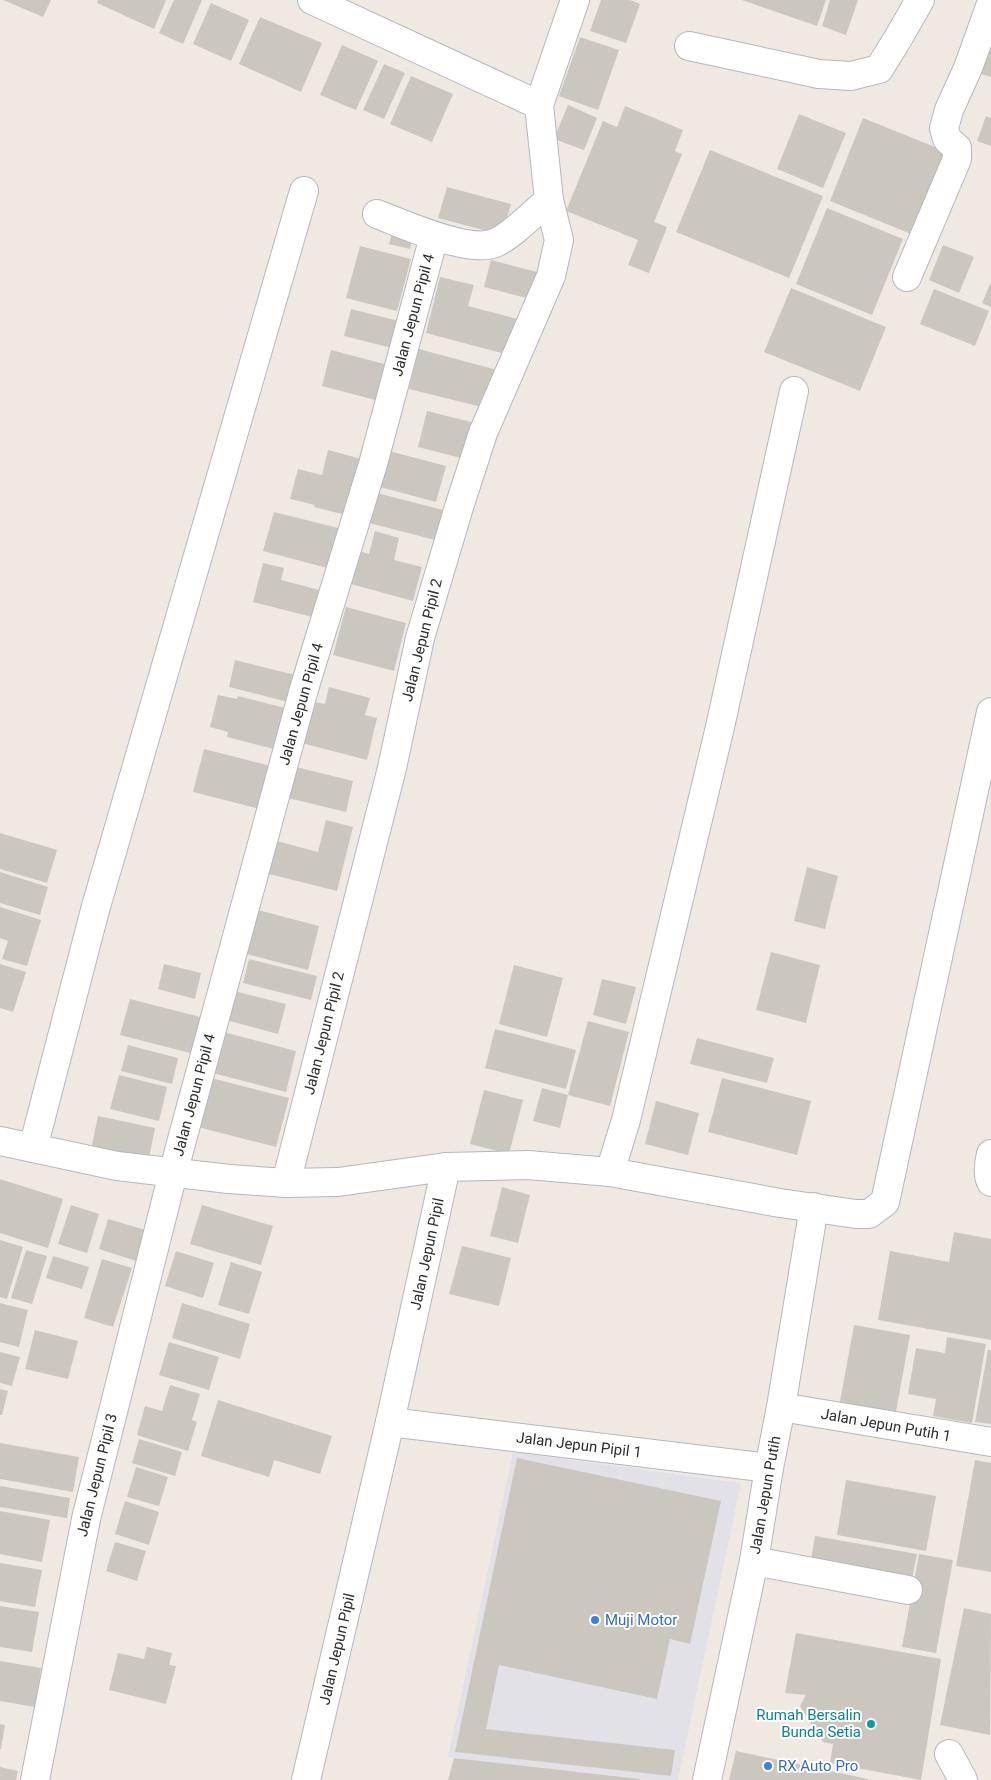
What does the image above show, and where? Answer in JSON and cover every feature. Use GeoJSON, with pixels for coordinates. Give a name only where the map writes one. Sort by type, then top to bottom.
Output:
{"type":"FeatureCollection","features":[{"type":"Feature","properties":{"kind":"street"},"geometry":{"type":"LineString","coordinates":[[312,0],[539,105],[576,0]]}},
{"type":"Feature","properties":{"kind":"street"},"geometry":{"type":"LineString","coordinates":[[689,46],[819,74],[851,76],[879,69],[920,0]]}},
{"type":"Feature","properties":{"kind":"street"},"geometry":{"type":"LineString","coordinates":[[907,278],[957,159],[957,148],[947,140],[944,128],[949,110],[968,68],[991,4]]}},
{"type":"Feature","properties":{"kind":"street","name":"Jalan Jepun Pipil 2"},"geometry":{"type":"LineString","coordinates":[[286,1183],[392,768],[420,638],[483,433],[551,276],[559,240],[549,200],[539,105]]}},
{"type":"Feature","properties":{"kind":"street"},"geometry":{"type":"LineString","coordinates":[[33,1148],[95,910],[304,191]]}},
{"type":"Feature","properties":{"kind":"street"},"geometry":{"type":"LineString","coordinates":[[377,214],[434,236],[474,245],[495,243],[549,200]]}},
{"type":"Feature","properties":{"kind":"street","name":"Jalan Jepun Pipil 4"},"geometry":{"type":"LineString","coordinates":[[173,1173],[304,690],[373,464],[434,236]]}},
{"type":"Feature","properties":{"kind":"street"},"geometry":{"type":"LineString","coordinates":[[610,1172],[626,1120],[713,756],[794,391]]}},
{"type":"Feature","properties":{"kind":"street"},"geometry":{"type":"LineString","coordinates":[[0,1141],[117,1166],[286,1183],[338,1182],[446,1167],[528,1165],[610,1172],[856,1214],[869,1214],[884,1202],[991,712]]}},
{"type":"Feature","properties":{"kind":"street"},"geometry":{"type":"LineString","coordinates":[[991,1154],[989,1162],[989,1178],[991,1182]]}},
{"type":"Feature","properties":{"kind":"street","name":"Jalan Jepun Pipil"},"geometry":{"type":"LineString","coordinates":[[306,1780],[390,1422],[446,1167]]}},
{"type":"Feature","properties":{"kind":"street","name":"Jalan Jepun Pipil 3"},"geometry":{"type":"LineString","coordinates":[[35,1780],[86,1518],[173,1173]]}},
{"type":"Feature","properties":{"kind":"street","name":"Jalan Jepun Putih"},"geometry":{"type":"LineString","coordinates":[[707,1780],[754,1561],[768,1468],[781,1407],[814,1207]]}},
{"type":"Feature","properties":{"kind":"street","name":"Jalan Jepun Putih 1"},"geometry":{"type":"LineString","coordinates":[[781,1407],[991,1442]]}},
{"type":"Feature","properties":{"kind":"street","name":"Jalan Jepun Pipil 1"},"geometry":{"type":"LineString","coordinates":[[390,1422],[768,1468]]}},
{"type":"Feature","properties":{"kind":"street"},"geometry":{"type":"LineString","coordinates":[[754,1561],[908,1590]]}},
{"type":"Feature","properties":{"kind":"street"},"geometry":{"type":"LineString","coordinates":[[949,1754],[964,1780]]}},
{"type":"Feature","properties":{"kind":"shaded area","name":"Muji Motor"},"geometry":{"type":"Polygon","coordinates":[[[513,1452],[741,1483],[678,1780],[652,1780],[448,1757],[513,1452]]]}},
{"type":"Feature","properties":{"kind":"building"},"geometry":{"type":"Polygon","coordinates":[[[3,0],[51,0],[43,17],[3,0]]]}},
{"type":"Feature","properties":{"kind":"building"},"geometry":{"type":"Polygon","coordinates":[[[98,0],[166,0],[154,29],[97,3],[98,0]]]}},
{"type":"Feature","properties":{"kind":"building"},"geometry":{"type":"Polygon","coordinates":[[[174,0],[202,0],[183,44],[159,33],[174,0]]]}},
{"type":"Feature","properties":{"kind":"building"},"geometry":{"type":"Polygon","coordinates":[[[601,0],[630,0],[640,4],[626,43],[590,31],[601,0]]]}},
{"type":"Feature","properties":{"kind":"building"},"geometry":{"type":"Polygon","coordinates":[[[742,0],[826,0],[817,26],[742,0]]]}},
{"type":"Feature","properties":{"kind":"building"},"geometry":{"type":"Polygon","coordinates":[[[830,0],[858,0],[846,35],[822,26],[830,0]]]}},
{"type":"Feature","properties":{"kind":"building"},"geometry":{"type":"Polygon","coordinates":[[[211,3],[249,20],[231,61],[193,44],[211,3]]]}},
{"type":"Feature","properties":{"kind":"building"},"geometry":{"type":"Polygon","coordinates":[[[260,17],[322,43],[301,92],[239,64],[260,17]]]}},
{"type":"Feature","properties":{"kind":"building"},"geometry":{"type":"Polygon","coordinates":[[[580,37],[619,50],[598,110],[559,96],[580,37]]]}},
{"type":"Feature","properties":{"kind":"building"},"geometry":{"type":"Polygon","coordinates":[[[342,45],[378,61],[356,110],[320,95],[342,45]]]}},
{"type":"Feature","properties":{"kind":"building"},"geometry":{"type":"Polygon","coordinates":[[[983,46],[991,48],[991,77],[975,72],[983,46]]]}},
{"type":"Feature","properties":{"kind":"building"},"geometry":{"type":"Polygon","coordinates":[[[384,64],[405,73],[384,119],[363,110],[384,64]]]}},
{"type":"Feature","properties":{"kind":"building"},"geometry":{"type":"Polygon","coordinates":[[[411,76],[453,94],[432,142],[390,124],[411,76]]]}},
{"type":"Feature","properties":{"kind":"building"},"geometry":{"type":"Polygon","coordinates":[[[568,105],[597,118],[584,150],[554,139],[568,105]]]}},
{"type":"Feature","properties":{"kind":"building"},"geometry":{"type":"Polygon","coordinates":[[[625,106],[683,130],[675,151],[682,154],[654,222],[667,227],[649,273],[628,265],[638,240],[566,211],[603,121],[617,127],[625,106]]]}},
{"type":"Feature","properties":{"kind":"building"},"geometry":{"type":"Polygon","coordinates":[[[799,114],[846,133],[823,188],[777,169],[799,114]]]}},
{"type":"Feature","properties":{"kind":"building"},"geometry":{"type":"Polygon","coordinates":[[[986,116],[991,118],[991,146],[977,141],[986,116]]]}},
{"type":"Feature","properties":{"kind":"building"},"geometry":{"type":"Polygon","coordinates":[[[863,118],[945,151],[911,234],[830,201],[863,118]]]}},
{"type":"Feature","properties":{"kind":"building"},"geometry":{"type":"Polygon","coordinates":[[[710,150],[823,196],[789,278],[676,232],[710,150]]]}},
{"type":"Feature","properties":{"kind":"building"},"geometry":{"type":"Polygon","coordinates":[[[447,187],[511,204],[502,235],[438,218],[447,187]]]}},
{"type":"Feature","properties":{"kind":"building"},"geometry":{"type":"Polygon","coordinates":[[[827,208],[903,239],[872,315],[796,284],[827,208]]]}},
{"type":"Feature","properties":{"kind":"building"},"geometry":{"type":"Polygon","coordinates":[[[393,229],[414,234],[410,249],[389,244],[393,229]]]}},
{"type":"Feature","properties":{"kind":"building"},"geometry":{"type":"Polygon","coordinates":[[[943,245],[974,257],[959,293],[929,280],[943,245]]]}},
{"type":"Feature","properties":{"kind":"building"},"geometry":{"type":"Polygon","coordinates":[[[360,246],[411,259],[397,311],[346,298],[360,246]]]}},
{"type":"Feature","properties":{"kind":"building"},"geometry":{"type":"Polygon","coordinates":[[[491,260],[545,274],[538,301],[484,287],[491,260]]]}},
{"type":"Feature","properties":{"kind":"building"},"geometry":{"type":"Polygon","coordinates":[[[440,277],[474,285],[468,306],[518,319],[509,355],[426,333],[440,277]]]}},
{"type":"Feature","properties":{"kind":"building"},"geometry":{"type":"Polygon","coordinates":[[[991,282],[991,307],[982,303],[991,282]]]}},
{"type":"Feature","properties":{"kind":"building"},"geometry":{"type":"Polygon","coordinates":[[[791,288],[886,327],[860,391],[764,352],[791,288]]]}},
{"type":"Feature","properties":{"kind":"building"},"geometry":{"type":"Polygon","coordinates":[[[934,289],[989,311],[975,346],[920,324],[934,289]]]}},
{"type":"Feature","properties":{"kind":"building"},"geometry":{"type":"Polygon","coordinates":[[[351,309],[403,322],[396,349],[344,336],[351,309]]]}},
{"type":"Feature","properties":{"kind":"building"},"geometry":{"type":"Polygon","coordinates":[[[419,349],[497,370],[486,408],[409,389],[419,349]]]}},
{"type":"Feature","properties":{"kind":"building"},"geometry":{"type":"Polygon","coordinates":[[[331,350],[392,366],[383,402],[322,386],[331,350]]]}},
{"type":"Feature","properties":{"kind":"building"},"geometry":{"type":"Polygon","coordinates":[[[427,411],[475,423],[465,459],[418,447],[427,411]]]}},
{"type":"Feature","properties":{"kind":"building"},"geometry":{"type":"Polygon","coordinates":[[[328,450],[369,461],[354,517],[290,499],[298,469],[322,475],[328,450]]]}},
{"type":"Feature","properties":{"kind":"building"},"geometry":{"type":"Polygon","coordinates":[[[389,451],[446,466],[436,502],[380,487],[389,451]]]}},
{"type":"Feature","properties":{"kind":"building"},"geometry":{"type":"Polygon","coordinates":[[[377,493],[447,511],[439,541],[369,523],[377,493]]]}},
{"type":"Feature","properties":{"kind":"building"},"geometry":{"type":"Polygon","coordinates":[[[274,512],[346,530],[335,570],[263,551],[274,512]]]}},
{"type":"Feature","properties":{"kind":"building"},"geometry":{"type":"Polygon","coordinates":[[[375,531],[399,538],[394,560],[422,567],[413,601],[347,583],[355,550],[369,554],[375,531]]]}},
{"type":"Feature","properties":{"kind":"building"},"geometry":{"type":"Polygon","coordinates":[[[263,563],[284,568],[281,580],[327,592],[320,619],[253,602],[263,563]]]}},
{"type":"Feature","properties":{"kind":"building"},"geometry":{"type":"Polygon","coordinates":[[[346,607],[406,623],[394,671],[333,655],[346,607]]]}},
{"type":"Feature","properties":{"kind":"building"},"geometry":{"type":"Polygon","coordinates":[[[235,660],[299,676],[292,703],[229,687],[235,660]]]}},
{"type":"Feature","properties":{"kind":"building"},"geometry":{"type":"Polygon","coordinates":[[[329,687],[370,698],[365,715],[377,718],[367,760],[298,742],[309,701],[325,704],[329,687]]]}},
{"type":"Feature","properties":{"kind":"building"},"geometry":{"type":"Polygon","coordinates":[[[218,695],[237,699],[238,696],[289,709],[278,750],[227,737],[228,732],[210,727],[218,695]]]}},
{"type":"Feature","properties":{"kind":"building"},"geometry":{"type":"Polygon","coordinates":[[[204,749],[271,766],[260,809],[193,792],[204,749]]]}},
{"type":"Feature","properties":{"kind":"building"},"geometry":{"type":"Polygon","coordinates":[[[292,766],[353,781],[346,812],[284,797],[292,766]]]}},
{"type":"Feature","properties":{"kind":"building"},"geometry":{"type":"Polygon","coordinates":[[[326,820],[353,827],[337,891],[265,873],[273,840],[318,852],[326,820]]]}},
{"type":"Feature","properties":{"kind":"building"},"geometry":{"type":"Polygon","coordinates":[[[0,833],[57,850],[47,883],[0,869],[0,833]]]}},
{"type":"Feature","properties":{"kind":"building"},"geometry":{"type":"Polygon","coordinates":[[[807,867],[838,876],[825,929],[794,921],[807,867]]]}},
{"type":"Feature","properties":{"kind":"building"},"geometry":{"type":"Polygon","coordinates":[[[0,872],[48,887],[40,915],[0,903],[0,872]]]}},
{"type":"Feature","properties":{"kind":"building"},"geometry":{"type":"Polygon","coordinates":[[[0,907],[41,920],[27,966],[2,959],[8,941],[0,938],[0,907]]]}},
{"type":"Feature","properties":{"kind":"building"},"geometry":{"type":"Polygon","coordinates":[[[250,908],[319,926],[308,970],[239,952],[250,908]]]}},
{"type":"Feature","properties":{"kind":"building"},"geometry":{"type":"Polygon","coordinates":[[[771,952],[820,965],[806,1023],[756,1010],[771,952]]]}},
{"type":"Feature","properties":{"kind":"building"},"geometry":{"type":"Polygon","coordinates":[[[249,959],[317,976],[311,1000],[243,983],[249,959]]]}},
{"type":"Feature","properties":{"kind":"building"},"geometry":{"type":"Polygon","coordinates":[[[0,964],[26,972],[13,1012],[0,1008],[0,964]]]}},
{"type":"Feature","properties":{"kind":"building"},"geometry":{"type":"Polygon","coordinates":[[[164,964],[201,973],[195,999],[158,989],[164,964]]]}},
{"type":"Feature","properties":{"kind":"building"},"geometry":{"type":"Polygon","coordinates":[[[514,965],[563,978],[547,1037],[499,1024],[514,965]]]}},
{"type":"Feature","properties":{"kind":"building"},"geometry":{"type":"Polygon","coordinates":[[[602,979],[636,987],[626,1024],[593,1015],[602,979]]]}},
{"type":"Feature","properties":{"kind":"building"},"geometry":{"type":"Polygon","coordinates":[[[230,990],[286,1004],[278,1034],[222,1019],[230,990]]]}},
{"type":"Feature","properties":{"kind":"building"},"geometry":{"type":"Polygon","coordinates":[[[130,999],[204,1018],[194,1054],[120,1035],[130,999]]]}},
{"type":"Feature","properties":{"kind":"building"},"geometry":{"type":"Polygon","coordinates":[[[588,1021],[629,1032],[610,1106],[568,1095],[588,1021]]]}},
{"type":"Feature","properties":{"kind":"building"},"geometry":{"type":"Polygon","coordinates":[[[495,1029],[576,1050],[566,1089],[485,1068],[495,1029]]]}},
{"type":"Feature","properties":{"kind":"building"},"geometry":{"type":"Polygon","coordinates":[[[223,1032],[296,1051],[286,1092],[213,1073],[223,1032]]]}},
{"type":"Feature","properties":{"kind":"building"},"geometry":{"type":"Polygon","coordinates":[[[697,1038],[774,1058],[767,1083],[690,1064],[697,1038]]]}},
{"type":"Feature","properties":{"kind":"building"},"geometry":{"type":"Polygon","coordinates":[[[128,1045],[178,1058],[172,1084],[121,1071],[128,1045]]]}},
{"type":"Feature","properties":{"kind":"building"},"geometry":{"type":"Polygon","coordinates":[[[119,1075],[167,1087],[159,1121],[110,1109],[119,1075]]]}},
{"type":"Feature","properties":{"kind":"building"},"geometry":{"type":"Polygon","coordinates":[[[207,1077],[289,1098],[276,1147],[194,1126],[207,1077]]]}},
{"type":"Feature","properties":{"kind":"building"},"geometry":{"type":"Polygon","coordinates":[[[722,1078],[811,1101],[797,1155],[708,1132],[722,1078]]]}},
{"type":"Feature","properties":{"kind":"building"},"geometry":{"type":"Polygon","coordinates":[[[542,1088],[568,1095],[560,1128],[533,1121],[542,1088]]]}},
{"type":"Feature","properties":{"kind":"building"},"geometry":{"type":"Polygon","coordinates":[[[484,1090],[523,1100],[509,1154],[470,1144],[484,1090]]]}},
{"type":"Feature","properties":{"kind":"building"},"geometry":{"type":"Polygon","coordinates":[[[656,1101],[699,1113],[688,1155],[645,1144],[656,1101]]]}},
{"type":"Feature","properties":{"kind":"building"},"geometry":{"type":"Polygon","coordinates":[[[98,1116],[155,1128],[148,1163],[91,1150],[98,1116]]]}},
{"type":"Feature","properties":{"kind":"building"},"geometry":{"type":"Polygon","coordinates":[[[0,1179],[63,1199],[48,1248],[0,1233],[0,1179]]]}},
{"type":"Feature","properties":{"kind":"building"},"geometry":{"type":"Polygon","coordinates":[[[502,1187],[530,1195],[518,1243],[490,1236],[502,1187]]]}},
{"type":"Feature","properties":{"kind":"building"},"geometry":{"type":"Polygon","coordinates":[[[71,1205],[99,1214],[87,1253],[58,1244],[71,1205]]]}},
{"type":"Feature","properties":{"kind":"building"},"geometry":{"type":"Polygon","coordinates":[[[202,1205],[273,1226],[261,1265],[190,1244],[202,1205]]]}},
{"type":"Feature","properties":{"kind":"building"},"geometry":{"type":"Polygon","coordinates":[[[108,1219],[149,1231],[139,1262],[99,1249],[108,1219]]]}},
{"type":"Feature","properties":{"kind":"building"},"geometry":{"type":"Polygon","coordinates":[[[954,1232],[991,1239],[991,1340],[878,1320],[890,1251],[949,1262],[954,1232]]]}},
{"type":"Feature","properties":{"kind":"building"},"geometry":{"type":"Polygon","coordinates":[[[0,1240],[23,1247],[7,1299],[0,1297],[0,1240]]]}},
{"type":"Feature","properties":{"kind":"building"},"geometry":{"type":"Polygon","coordinates":[[[462,1246],[511,1258],[499,1306],[449,1294],[462,1246]]]}},
{"type":"Feature","properties":{"kind":"building"},"geometry":{"type":"Polygon","coordinates":[[[26,1250],[47,1256],[32,1304],[11,1298],[26,1250]]]}},
{"type":"Feature","properties":{"kind":"building"},"geometry":{"type":"Polygon","coordinates":[[[176,1251],[214,1263],[203,1298],[165,1286],[176,1251]]]}},
{"type":"Feature","properties":{"kind":"building"},"geometry":{"type":"Polygon","coordinates":[[[53,1256],[89,1267],[82,1289],[46,1278],[53,1256]]]}},
{"type":"Feature","properties":{"kind":"building"},"geometry":{"type":"Polygon","coordinates":[[[102,1259],[132,1268],[113,1327],[84,1318],[102,1259]]]}},
{"type":"Feature","properties":{"kind":"building"},"geometry":{"type":"Polygon","coordinates":[[[231,1262],[262,1272],[249,1314],[218,1305],[231,1262]]]}},
{"type":"Feature","properties":{"kind":"building"},"geometry":{"type":"Polygon","coordinates":[[[0,1303],[28,1310],[19,1347],[0,1342],[0,1303]]]}},
{"type":"Feature","properties":{"kind":"building"},"geometry":{"type":"Polygon","coordinates":[[[182,1303],[250,1324],[240,1359],[172,1338],[182,1303]]]}},
{"type":"Feature","properties":{"kind":"building"},"geometry":{"type":"Polygon","coordinates":[[[854,1325],[910,1335],[895,1417],[839,1407],[854,1325]]]}},
{"type":"Feature","properties":{"kind":"building"},"geometry":{"type":"Polygon","coordinates":[[[35,1330],[78,1341],[68,1379],[25,1369],[35,1330]]]}},
{"type":"Feature","properties":{"kind":"building"},"geometry":{"type":"Polygon","coordinates":[[[947,1337],[986,1344],[972,1423],[933,1416],[936,1399],[908,1394],[916,1348],[945,1353],[947,1337]]]}},
{"type":"Feature","properties":{"kind":"building"},"geometry":{"type":"Polygon","coordinates":[[[169,1342],[219,1357],[209,1390],[159,1375],[169,1342]]]}},
{"type":"Feature","properties":{"kind":"building"},"geometry":{"type":"Polygon","coordinates":[[[988,1350],[991,1350],[991,1424],[975,1422],[988,1350]]]}},
{"type":"Feature","properties":{"kind":"building"},"geometry":{"type":"Polygon","coordinates":[[[0,1352],[20,1357],[12,1386],[0,1383],[0,1352]]]}},
{"type":"Feature","properties":{"kind":"building"},"geometry":{"type":"Polygon","coordinates":[[[170,1385],[200,1394],[192,1420],[197,1422],[188,1451],[137,1435],[145,1406],[162,1411],[170,1385]]]}},
{"type":"Feature","properties":{"kind":"building"},"geometry":{"type":"Polygon","coordinates":[[[0,1389],[8,1391],[2,1415],[0,1415],[0,1389]]]}},
{"type":"Feature","properties":{"kind":"building"},"geometry":{"type":"Polygon","coordinates":[[[218,1400],[332,1436],[320,1474],[274,1460],[269,1477],[201,1456],[218,1400]]]}},
{"type":"Feature","properties":{"kind":"building"},"geometry":{"type":"Polygon","coordinates":[[[139,1439],[182,1452],[175,1476],[132,1463],[139,1439]]]}},
{"type":"Feature","properties":{"kind":"building"},"geometry":{"type":"Polygon","coordinates":[[[0,1443],[79,1457],[73,1492],[0,1479],[0,1443]]]}},
{"type":"Feature","properties":{"kind":"building","name":"Muji Motor"},"geometry":{"type":"Polygon","coordinates":[[[517,1458],[721,1501],[690,1644],[670,1639],[657,1699],[499,1665],[486,1729],[675,1750],[671,1776],[455,1752],[517,1458]]]}},
{"type":"Feature","properties":{"kind":"building"},"geometry":{"type":"Polygon","coordinates":[[[975,1460],[991,1463],[991,1572],[956,1566],[975,1460]]]}},
{"type":"Feature","properties":{"kind":"building"},"geometry":{"type":"Polygon","coordinates":[[[136,1467],[168,1477],[159,1506],[127,1497],[136,1467]]]}},
{"type":"Feature","properties":{"kind":"building"},"geometry":{"type":"Polygon","coordinates":[[[846,1480],[936,1496],[926,1551],[837,1535],[846,1480]]]}},
{"type":"Feature","properties":{"kind":"building"},"geometry":{"type":"Polygon","coordinates":[[[0,1486],[70,1498],[67,1518],[0,1507],[0,1486]]]}},
{"type":"Feature","properties":{"kind":"building"},"geometry":{"type":"Polygon","coordinates":[[[125,1501],[159,1512],[149,1545],[115,1534],[125,1501]]]}},
{"type":"Feature","properties":{"kind":"building"},"geometry":{"type":"Polygon","coordinates":[[[0,1511],[50,1520],[42,1562],[0,1554],[0,1511]]]}},
{"type":"Feature","properties":{"kind":"building"},"geometry":{"type":"Polygon","coordinates":[[[815,1536],[917,1554],[911,1584],[810,1566],[815,1536]]]}},
{"type":"Feature","properties":{"kind":"building"},"geometry":{"type":"Polygon","coordinates":[[[115,1542],[146,1551],[137,1581],[106,1571],[115,1542]]]}},
{"type":"Feature","properties":{"kind":"building"},"geometry":{"type":"Polygon","coordinates":[[[919,1554],[953,1560],[936,1653],[902,1647],[919,1554]]]}},
{"type":"Feature","properties":{"kind":"building"},"geometry":{"type":"Polygon","coordinates":[[[0,1563],[42,1570],[35,1607],[0,1601],[0,1563]]]}},
{"type":"Feature","properties":{"kind":"building"},"geometry":{"type":"Polygon","coordinates":[[[0,1606],[39,1612],[32,1652],[0,1647],[0,1606]]]}},
{"type":"Feature","properties":{"kind":"building"},"geometry":{"type":"Polygon","coordinates":[[[964,1608],[991,1614],[990,1735],[940,1725],[964,1608]]]}},
{"type":"Feature","properties":{"kind":"building","name":"Rumah Bersalin Bunda Setia"},"geometry":{"type":"Polygon","coordinates":[[[796,1633],[941,1659],[921,1780],[830,1763],[833,1744],[823,1742],[800,1706],[806,1695],[785,1693],[796,1633]]]}},
{"type":"Feature","properties":{"kind":"building"},"geometry":{"type":"Polygon","coordinates":[[[147,1647],[172,1653],[169,1665],[176,1666],[166,1704],[109,1690],[118,1653],[144,1659],[147,1647]]]}},
{"type":"Feature","properties":{"kind":"building"},"geometry":{"type":"Polygon","coordinates":[[[0,1661],[41,1668],[35,1707],[0,1701],[0,1661]]]}},
{"type":"Feature","properties":{"kind":"building"},"geometry":{"type":"Polygon","coordinates":[[[0,1724],[5,1725],[1,1749],[0,1749],[0,1724]]]}},
{"type":"Feature","properties":{"kind":"building","name":"RX Auto Pro"},"geometry":{"type":"Polygon","coordinates":[[[736,1751],[868,1779],[868,1780],[729,1780],[736,1751]]]}},
{"type":"Feature","properties":{"kind":"building"},"geometry":{"type":"Polygon","coordinates":[[[454,1758],[640,1779],[640,1780],[448,1780],[454,1758]]]}},
{"type":"Feature","properties":{"kind":"building"},"geometry":{"type":"Polygon","coordinates":[[[0,1767],[18,1771],[16,1780],[0,1780],[0,1767]]]}},
{"type":"Feature","properties":{"kind":"place","name":"Muji Motor"},"geometry":{"type":"Point","coordinates":[595,1620]}},
{"type":"Feature","properties":{"kind":"place","name":"Rumah Bersalin Bunda Setia"},"geometry":{"type":"Point","coordinates":[871,1724]}},
{"type":"Feature","properties":{"kind":"place","name":"RX Auto Pro"},"geometry":{"type":"Point","coordinates":[768,1766]}}]}
